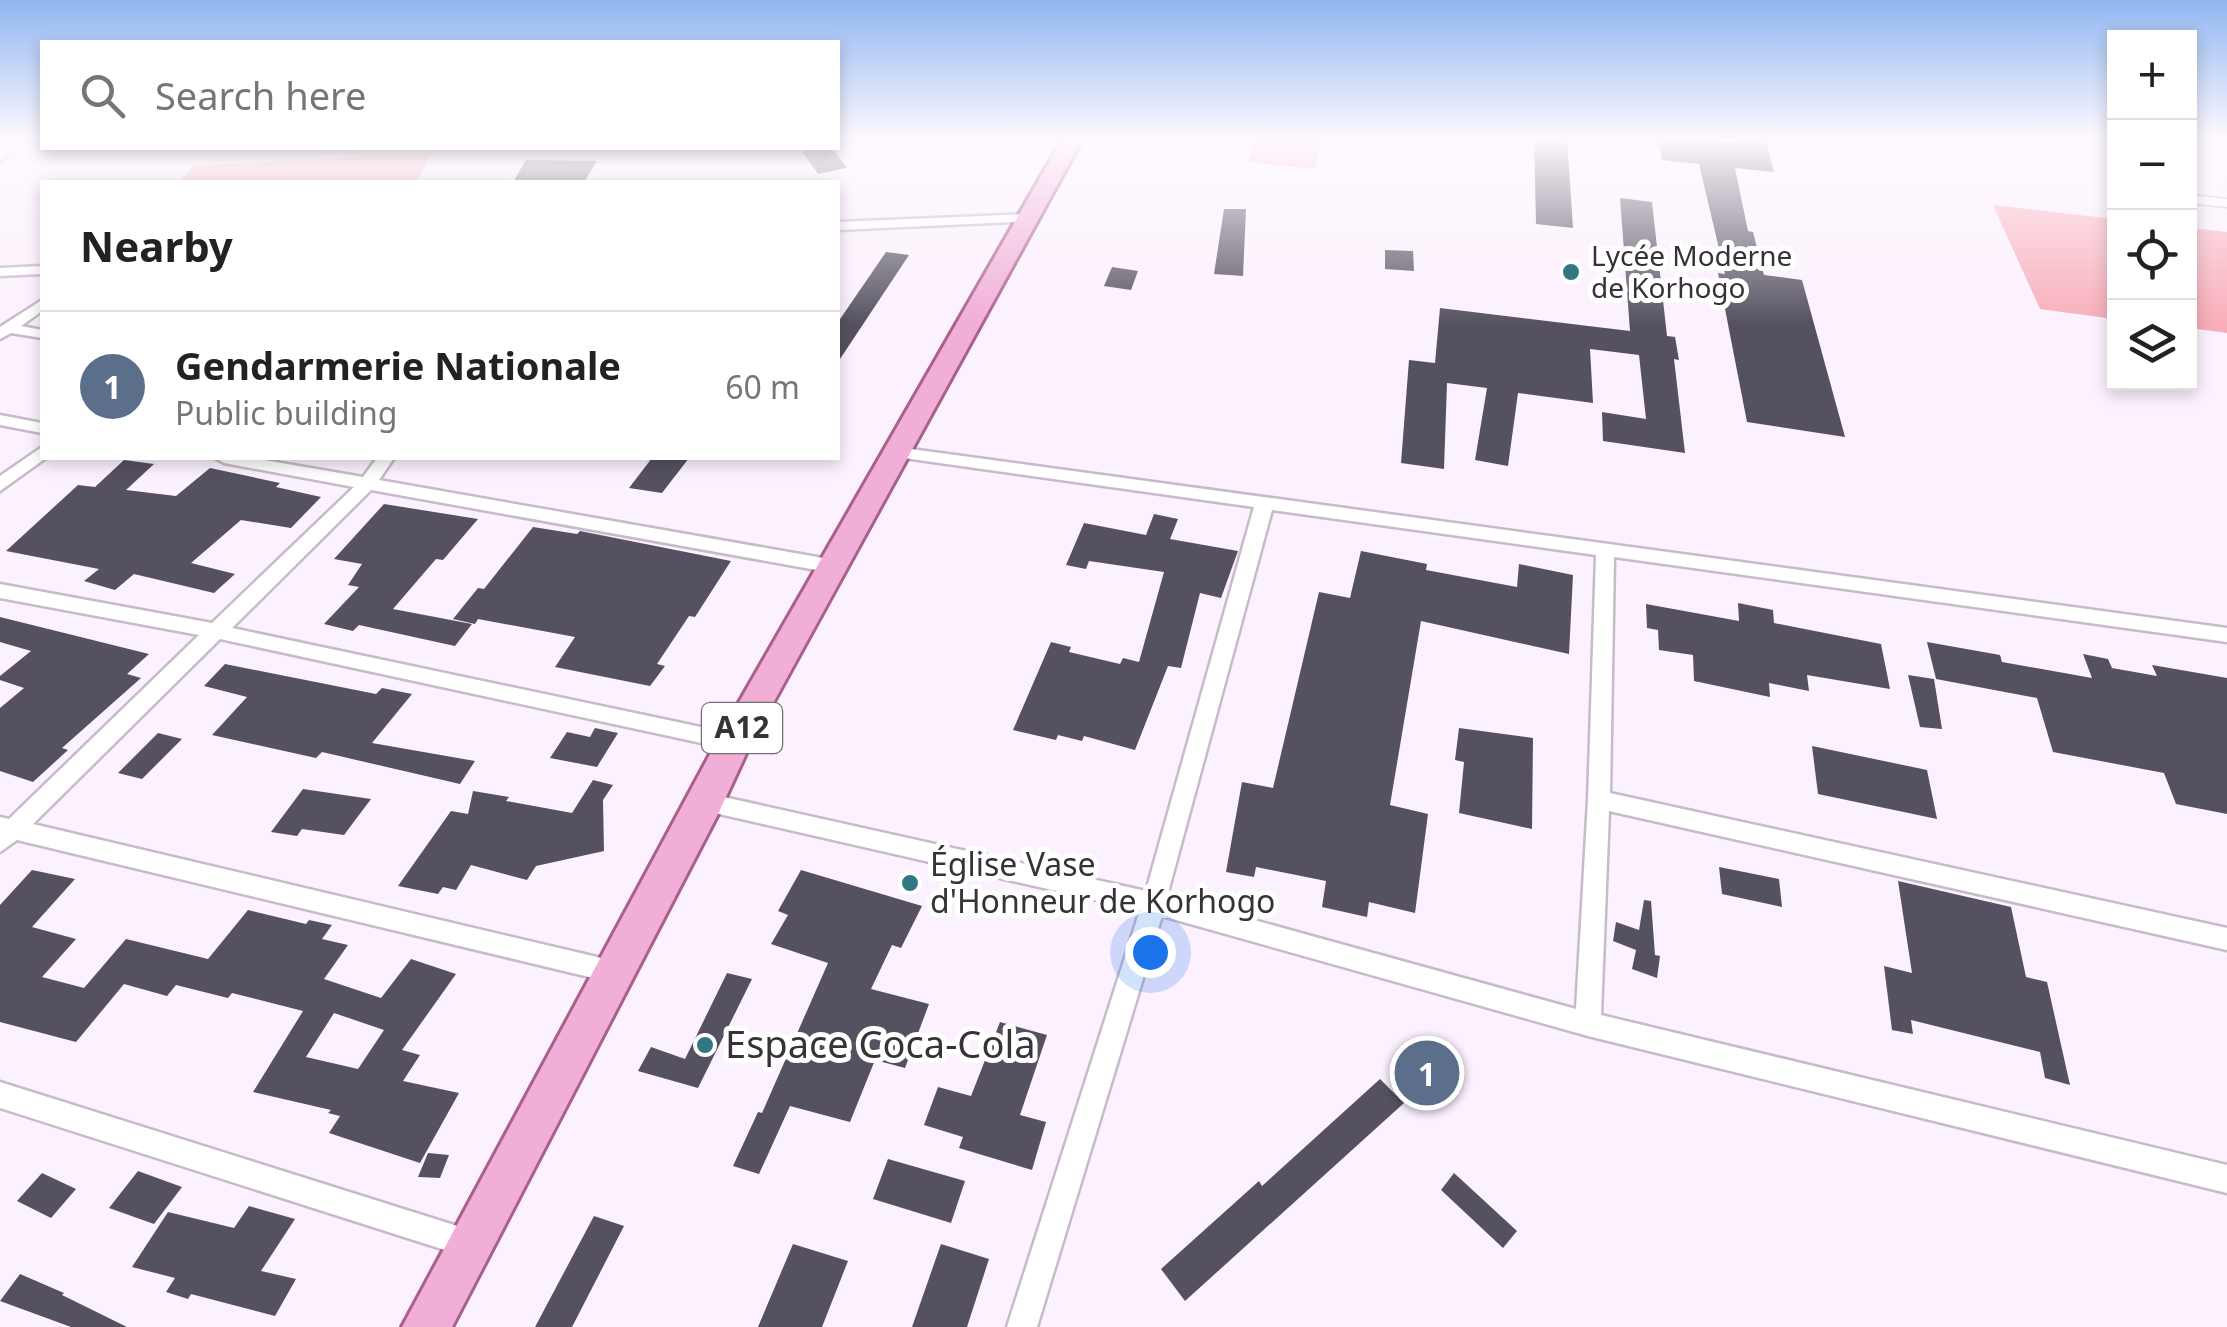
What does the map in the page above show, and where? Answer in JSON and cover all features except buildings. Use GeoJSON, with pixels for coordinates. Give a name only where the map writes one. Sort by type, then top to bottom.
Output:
{"type":"FeatureCollection","features":[{"type":"Feature","properties":{"kind":"main road","name":"A12"},"geometry":{"type":"LineString","coordinates":[[426,1327],[706,802],[734,742],[1039,200]]}},
{"type":"Feature","properties":{"kind":"street"},"geometry":{"type":"LineString","coordinates":[[840,226],[1029,218]]}},
{"type":"Feature","properties":{"kind":"street"},"geometry":{"type":"LineString","coordinates":[[0,272],[40,270]]}},
{"type":"Feature","properties":{"kind":"street"},"geometry":{"type":"LineString","coordinates":[[4,331],[40,305]]}},
{"type":"Feature","properties":{"kind":"street"},"geometry":{"type":"LineString","coordinates":[[4,331],[40,334]]}},
{"type":"Feature","properties":{"kind":"street"},"geometry":{"type":"LineString","coordinates":[[0,420],[40,428]]}},
{"type":"Feature","properties":{"kind":"street"},"geometry":{"type":"LineString","coordinates":[[896,452],[2227,635]]}},
{"type":"Feature","properties":{"kind":"street"},"geometry":{"type":"LineString","coordinates":[[0,485],[40,454]]}},
{"type":"Feature","properties":{"kind":"street"},"geometry":{"type":"LineString","coordinates":[[235,460],[833,566]]}},
{"type":"Feature","properties":{"kind":"street"},"geometry":{"type":"LineString","coordinates":[[4,832],[368,484],[385,460]]}},
{"type":"Feature","properties":{"kind":"street"},"geometry":{"type":"LineString","coordinates":[[1022,1327],[1154,904],[1265,500]]}},
{"type":"Feature","properties":{"kind":"street"},"geometry":{"type":"LineString","coordinates":[[1588,1024],[1605,548]]}},
{"type":"Feature","properties":{"kind":"street"},"geometry":{"type":"LineString","coordinates":[[0,591],[214,631],[734,742]]}},
{"type":"Feature","properties":{"kind":"street"},"geometry":{"type":"LineString","coordinates":[[1599,800],[2227,939]]}},
{"type":"Feature","properties":{"kind":"street"},"geometry":{"type":"LineString","coordinates":[[706,802],[1154,904],[1588,1024],[2227,1179]]}},
{"type":"Feature","properties":{"kind":"street"},"geometry":{"type":"LineString","coordinates":[[4,832],[614,972]]}},
{"type":"Feature","properties":{"kind":"street"},"geometry":{"type":"LineString","coordinates":[[0,1095],[470,1244]]}},
{"type":"Feature","properties":{"kind":"lane"},"geometry":{"type":"LineString","coordinates":[[2199,200],[2227,203]]}},
{"type":"Feature","properties":{"kind":"shaded area"},"geometry":{"type":"Polygon","coordinates":[[[1993,205],[2107,218],[2107,318],[2040,309],[1993,205]]]}},
{"type":"Feature","properties":{"kind":"shaded area"},"geometry":{"type":"Polygon","coordinates":[[[2197,229],[2227,232],[2227,333],[2197,329],[2197,229]]]}},
{"type":"Feature","properties":{"kind":"place","name":"Lycée Moderne de Korhogo"},"geometry":{"type":"Point","coordinates":[1571,272]}},
{"type":"Feature","properties":{"kind":"place","name":"Église Vase d'Honneur de Korhogo"},"geometry":{"type":"Point","coordinates":[910,883]}},
{"type":"Feature","properties":{"kind":"place","name":"Espace Coca-Cola"},"geometry":{"type":"Point","coordinates":[705,1045]}},
{"type":"Feature","properties":{"kind":"place","name":"Gendarmerie Nationale"},"geometry":{"type":"Point","coordinates":[1427,1073]}}]}
